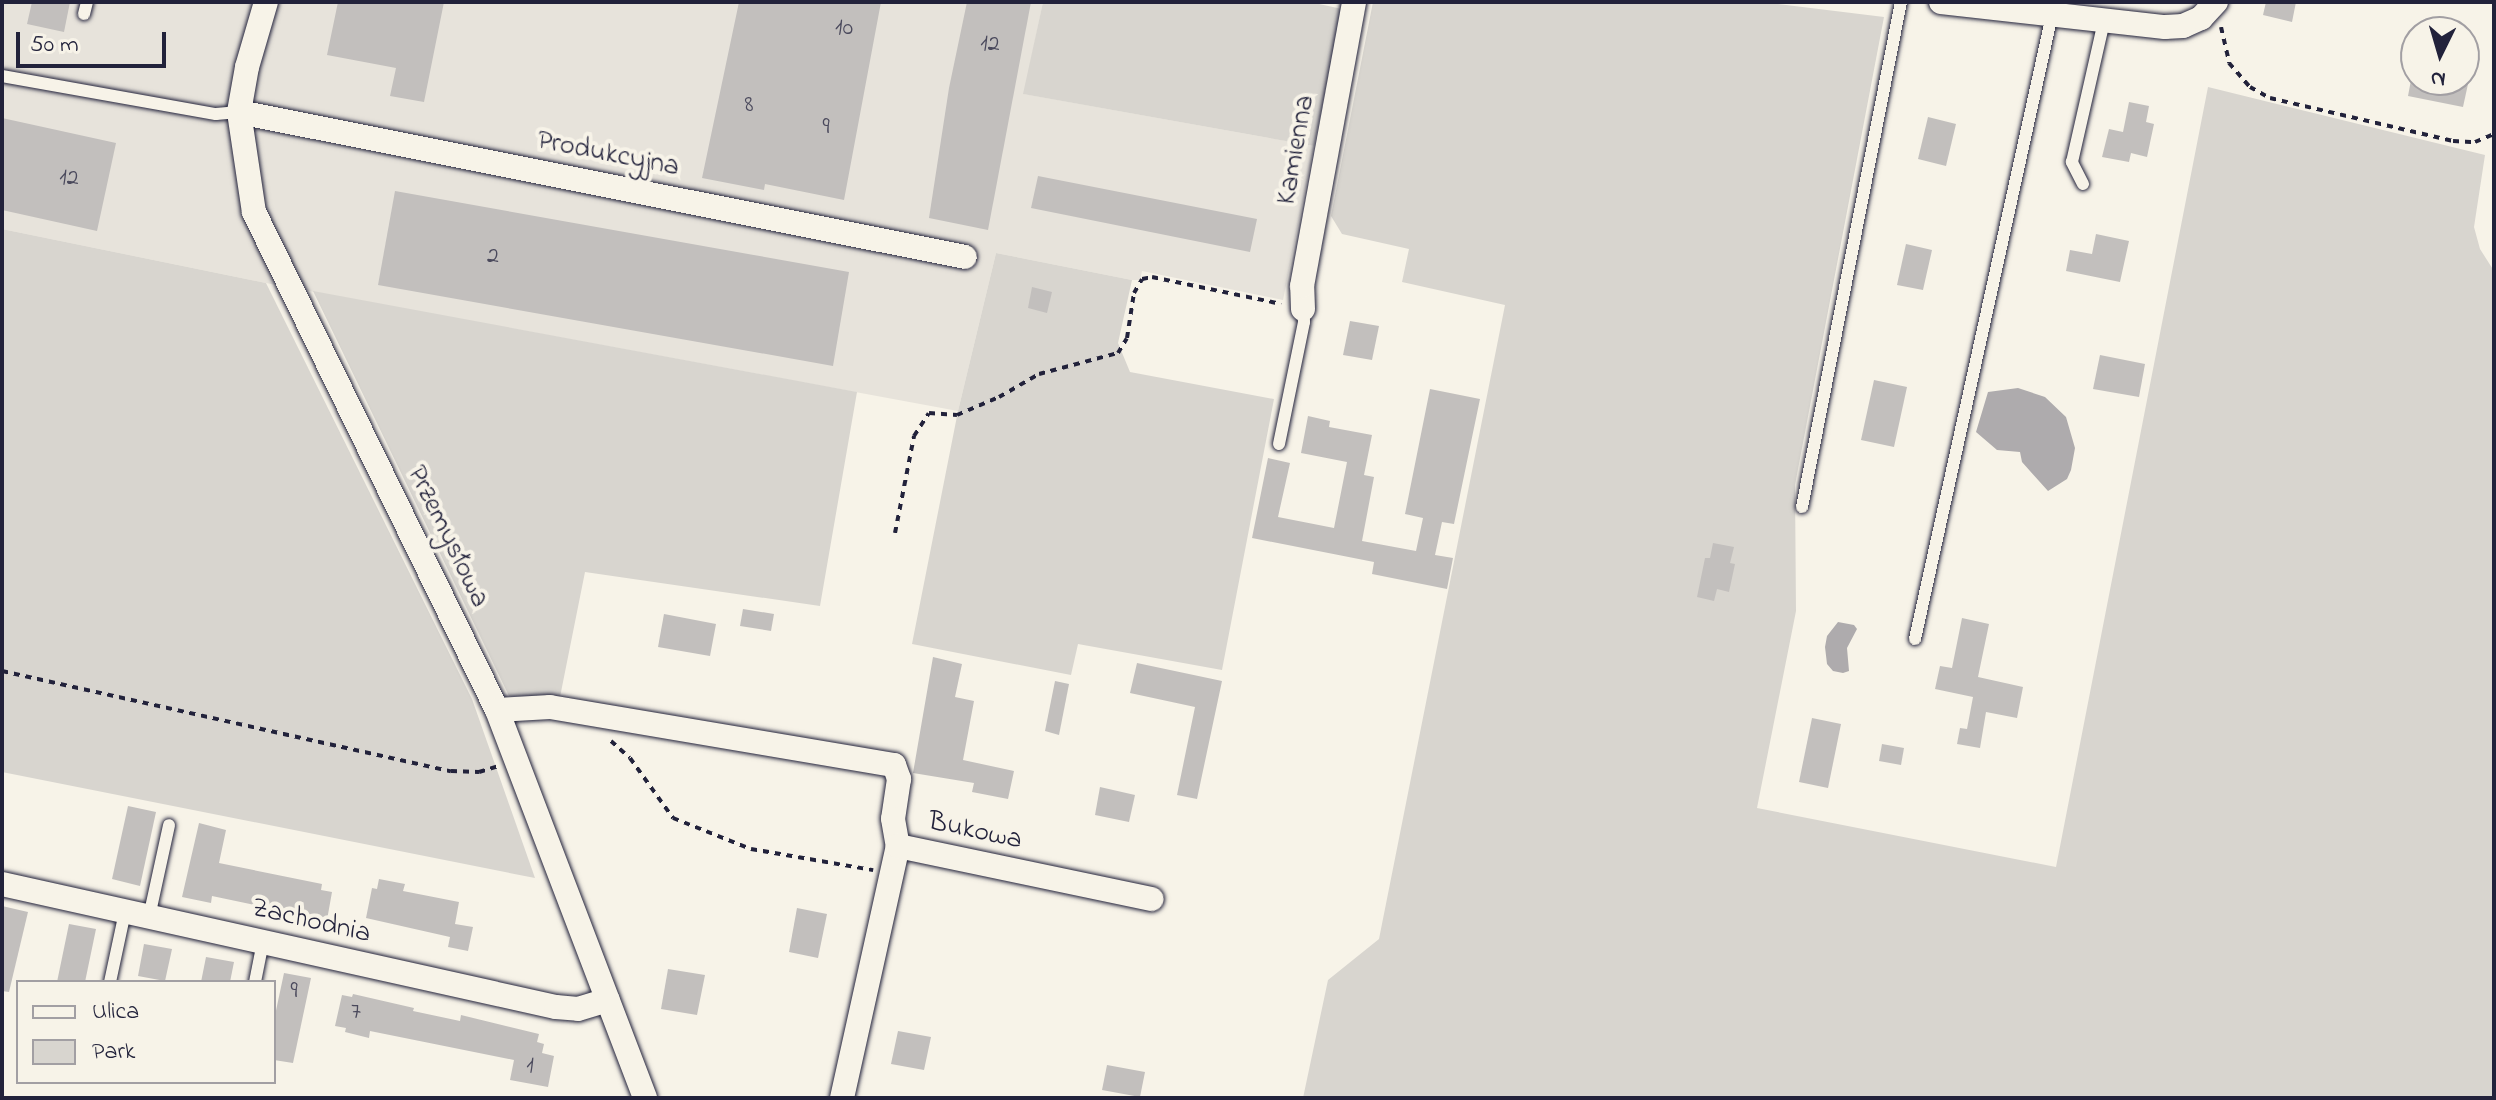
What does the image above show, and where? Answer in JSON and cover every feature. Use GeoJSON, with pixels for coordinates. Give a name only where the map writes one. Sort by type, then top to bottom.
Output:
{"type":"FeatureCollection","features":[{"type":"Feature","properties":{"kind":"street","name":"Przemysłowa"},"geometry":{"type":"LineString","coordinates":[[266,2],[247,67],[239,112],[254,212],[497,710],[645,1098]]}},
{"type":"Feature","properties":{"kind":"street","name":"Kamienna"},"geometry":{"type":"LineString","coordinates":[[1303,309],[1302,286],[1354,2]]}},
{"type":"Feature","properties":{"kind":"street"},"geometry":{"type":"LineString","coordinates":[[1941,2],[2104,21],[2183,26],[2201,18],[2214,4]]}},
{"type":"Feature","properties":{"kind":"street","name":"Produkcyjna"},"geometry":{"type":"LineString","coordinates":[[239,112],[965,257]]}},
{"type":"Feature","properties":{"kind":"street"},"geometry":{"type":"LineString","coordinates":[[497,710],[550,707],[894,765],[899,779],[893,819],[898,846]]}},
{"type":"Feature","properties":{"kind":"street","name":"Bukowa"},"geometry":{"type":"LineString","coordinates":[[842,1098],[898,846],[1152,899]]}},
{"type":"Feature","properties":{"kind":"street","name":"Zachodnia"},"geometry":{"type":"LineString","coordinates":[[2,884],[556,1007],[578,1009],[608,1000]]}},
{"type":"Feature","properties":{"kind":"lane"},"geometry":{"type":"LineString","coordinates":[[1802,507],[1901,2]]}},
{"type":"Feature","properties":{"kind":"lane"},"geometry":{"type":"LineString","coordinates":[[1915,639],[2052,15]]}},
{"type":"Feature","properties":{"kind":"lane"},"geometry":{"type":"LineString","coordinates":[[2083,184],[2072,162],[2104,21]]}},
{"type":"Feature","properties":{"kind":"lane"},"geometry":{"type":"LineString","coordinates":[[2,76],[201,112],[239,112]]}},
{"type":"Feature","properties":{"kind":"lane"},"geometry":{"type":"LineString","coordinates":[[1279,444],[1304,322],[1303,309]]}},
{"type":"Feature","properties":{"kind":"lane"},"geometry":{"type":"LineString","coordinates":[[149,917],[169,825]]}},
{"type":"Feature","properties":{"kind":"lane"},"geometry":{"type":"LineString","coordinates":[[110,980],[125,912]]}},
{"type":"Feature","properties":{"kind":"lane"},"geometry":{"type":"LineString","coordinates":[[255,980],[263,942]]}},
{"type":"Feature","properties":{"kind":"path"},"geometry":{"type":"LineString","coordinates":[[2214,4],[2229,63],[2250,87],[2270,98],[2453,141],[2475,142],[2494,134]]}},
{"type":"Feature","properties":{"kind":"path"},"geometry":{"type":"LineString","coordinates":[[895,533],[914,436],[929,413],[957,415],[999,397],[1039,374],[1118,353],[1127,338],[1134,293],[1142,279],[1152,277],[1303,309]]}},
{"type":"Feature","properties":{"kind":"path"},"geometry":{"type":"LineString","coordinates":[[2,671],[451,771],[479,772],[516,761]]}},
{"type":"Feature","properties":{"kind":"path"},"geometry":{"type":"LineString","coordinates":[[610,740],[630,758],[673,818],[751,849],[892,873]]}},
{"type":"Feature","properties":{"kind":"shaded area"},"geometry":{"type":"Polygon","coordinates":[[[2,2],[1043,2],[1024,94],[1314,146],[1283,300],[1142,271],[1140,280],[1132,280],[996,253],[958,411],[266,283],[2,229],[2,2]]]}},
{"type":"Feature","properties":{"kind":"shaded area"},"geometry":{"type":"Polygon","coordinates":[[[2018,388],[2045,397],[2066,417],[2075,448],[2071,470],[2067,479],[2048,491],[2022,462],[2020,452],[1997,450],[1976,432],[1988,392],[2018,388]]]}},
{"type":"Feature","properties":{"kind":"shaded area"},"geometry":{"type":"Polygon","coordinates":[[[1838,622],[1854,625],[1857,629],[1847,648],[1849,671],[1843,673],[1833,671],[1827,664],[1825,647],[1827,636],[1838,622]]]}},
{"type":"Feature","properties":{"kind":"green space"},"geometry":{"type":"Polygon","coordinates":[[[1043,2],[1310,2],[1342,9],[1314,146],[1023,94],[1043,2]]]}},
{"type":"Feature","properties":{"kind":"green space"},"geometry":{"type":"Polygon","coordinates":[[[1373,2],[1762,2],[1884,17],[1795,485],[1796,611],[1757,808],[2056,867],[2208,87],[2485,155],[2474,227],[2480,249],[2494,271],[2494,1098],[1303,1098],[1328,980],[1379,939],[1505,305],[1402,282],[1409,249],[1342,234],[1331,216],[1373,2]]]}},
{"type":"Feature","properties":{"kind":"green space"},"geometry":{"type":"Polygon","coordinates":[[[2,229],[266,283],[472,699],[535,878],[2,772],[2,229]]]}},
{"type":"Feature","properties":{"kind":"green space"},"geometry":{"type":"Polygon","coordinates":[[[996,253],[1132,280],[1118,343],[1130,372],[1274,399],[1222,670],[1078,644],[1071,675],[912,644],[958,411],[996,253]]]}},
{"type":"Feature","properties":{"kind":"green space"},"geometry":{"type":"Polygon","coordinates":[[[313,291],[857,392],[820,606],[585,572],[560,697],[509,696],[313,291]]]}},
{"type":"Feature","properties":{"kind":"building"},"geometry":{"type":"Polygon","coordinates":[[[32,2],[70,2],[64,32],[27,24],[32,2]]]}},
{"type":"Feature","properties":{"kind":"building"},"geometry":{"type":"Polygon","coordinates":[[[338,2],[444,2],[424,102],[390,96],[396,68],[327,55],[338,2]]]}},
{"type":"Feature","properties":{"kind":"building"},"geometry":{"type":"Polygon","coordinates":[[[739,2],[881,2],[844,200],[765,184],[764,190],[702,178],[739,2]]]}},
{"type":"Feature","properties":{"kind":"building"},"geometry":{"type":"Polygon","coordinates":[[[967,2],[1031,2],[988,230],[929,218],[949,88],[967,2]]]}},
{"type":"Feature","properties":{"kind":"building"},"geometry":{"type":"Polygon","coordinates":[[[2266,2],[2296,2],[2292,22],[2263,15],[2266,2]]]}},
{"type":"Feature","properties":{"kind":"building"},"geometry":{"type":"Polygon","coordinates":[[[2408,96],[2465,96],[2463,107],[2408,96]]]}},
{"type":"Feature","properties":{"kind":"building"},"geometry":{"type":"Polygon","coordinates":[[[2129,102],[2149,106],[2146,122],[2154,124],[2147,157],[2131,153],[2129,162],[2102,157],[2109,129],[2123,132],[2129,102]]]}},
{"type":"Feature","properties":{"kind":"building"},"geometry":{"type":"Polygon","coordinates":[[[1928,117],[1956,124],[1946,166],[1918,159],[1928,117]]]}},
{"type":"Feature","properties":{"kind":"building"},"geometry":{"type":"Polygon","coordinates":[[[2,118],[116,143],[97,231],[2,210],[2,118]]]}},
{"type":"Feature","properties":{"kind":"building"},"geometry":{"type":"Polygon","coordinates":[[[1038,176],[1257,219],[1250,252],[1031,208],[1038,176]]]}},
{"type":"Feature","properties":{"kind":"building"},"geometry":{"type":"Polygon","coordinates":[[[395,191],[849,272],[833,366],[378,285],[395,191]]]}},
{"type":"Feature","properties":{"kind":"building"},"geometry":{"type":"Polygon","coordinates":[[[2096,234],[2129,241],[2120,282],[2066,271],[2070,250],[2092,254],[2096,234]]]}},
{"type":"Feature","properties":{"kind":"building"},"geometry":{"type":"Polygon","coordinates":[[[1906,244],[1932,250],[1923,290],[1897,285],[1906,244]]]}},
{"type":"Feature","properties":{"kind":"building"},"geometry":{"type":"Polygon","coordinates":[[[1032,287],[1052,292],[1047,313],[1028,308],[1032,287]]]}},
{"type":"Feature","properties":{"kind":"building"},"geometry":{"type":"Polygon","coordinates":[[[1350,321],[1379,326],[1372,360],[1343,355],[1350,321]]]}},
{"type":"Feature","properties":{"kind":"building"},"geometry":{"type":"Polygon","coordinates":[[[2100,355],[2145,364],[2139,397],[2093,389],[2100,355]]]}},
{"type":"Feature","properties":{"kind":"building"},"geometry":{"type":"Polygon","coordinates":[[[1874,380],[1907,387],[1894,447],[1861,440],[1874,380]]]}},
{"type":"Feature","properties":{"kind":"building"},"geometry":{"type":"Polygon","coordinates":[[[1430,389],[1480,399],[1454,524],[1442,522],[1435,555],[1453,558],[1447,589],[1372,574],[1374,562],[1252,538],[1268,458],[1290,463],[1278,517],[1334,528],[1347,462],[1301,453],[1308,416],[1330,421],[1329,427],[1372,435],[1364,475],[1374,477],[1362,541],[1416,551],[1423,518],[1405,514],[1430,389]]]}},
{"type":"Feature","properties":{"kind":"building"},"geometry":{"type":"Polygon","coordinates":[[[1713,543],[1734,547],[1730,563],[1735,564],[1729,592],[1717,589],[1714,601],[1697,597],[1705,558],[1710,558],[1713,543]]]}},
{"type":"Feature","properties":{"kind":"building"},"geometry":{"type":"Polygon","coordinates":[[[743,609],[774,614],[771,631],[740,626],[743,609]]]}},
{"type":"Feature","properties":{"kind":"building"},"geometry":{"type":"Polygon","coordinates":[[[664,614],[716,624],[710,656],[658,647],[664,614]]]}},
{"type":"Feature","properties":{"kind":"building"},"geometry":{"type":"Polygon","coordinates":[[[1962,618],[1989,624],[1978,677],[2023,687],[2017,718],[1986,712],[1980,748],[1957,744],[1960,728],[1967,729],[1973,697],[1935,689],[1940,666],[1952,668],[1962,618]]]}},
{"type":"Feature","properties":{"kind":"building"},"geometry":{"type":"Polygon","coordinates":[[[933,657],[962,664],[955,697],[974,701],[963,760],[1014,771],[1008,799],[972,792],[974,783],[913,773],[933,657]]]}},
{"type":"Feature","properties":{"kind":"building"},"geometry":{"type":"Polygon","coordinates":[[[1137,663],[1222,681],[1197,799],[1177,795],[1195,707],[1130,693],[1137,663]]]}},
{"type":"Feature","properties":{"kind":"building"},"geometry":{"type":"Polygon","coordinates":[[[1055,681],[1069,684],[1059,735],[1045,731],[1055,681]]]}},
{"type":"Feature","properties":{"kind":"building"},"geometry":{"type":"Polygon","coordinates":[[[1812,718],[1841,724],[1828,788],[1799,782],[1812,718]]]}},
{"type":"Feature","properties":{"kind":"building"},"geometry":{"type":"Polygon","coordinates":[[[1882,744],[1904,748],[1901,765],[1879,761],[1882,744]]]}},
{"type":"Feature","properties":{"kind":"building"},"geometry":{"type":"Polygon","coordinates":[[[1100,787],[1135,795],[1129,822],[1095,815],[1100,787]]]}},
{"type":"Feature","properties":{"kind":"building"},"geometry":{"type":"Polygon","coordinates":[[[128,806],[156,812],[140,886],[112,879],[128,806]]]}},
{"type":"Feature","properties":{"kind":"building"},"geometry":{"type":"Polygon","coordinates":[[[199,823],[226,830],[219,863],[322,884],[321,890],[332,892],[327,920],[212,896],[211,903],[182,897],[199,823]]]}},
{"type":"Feature","properties":{"kind":"building"},"geometry":{"type":"Polygon","coordinates":[[[379,879],[405,884],[403,891],[459,902],[455,924],[473,927],[468,951],[448,947],[450,937],[366,918],[372,888],[377,889],[379,879]]]}},
{"type":"Feature","properties":{"kind":"building"},"geometry":{"type":"Polygon","coordinates":[[[2,906],[28,912],[9,992],[2,991],[2,906]]]}},
{"type":"Feature","properties":{"kind":"building"},"geometry":{"type":"Polygon","coordinates":[[[797,908],[827,914],[818,958],[789,952],[797,908]]]}},
{"type":"Feature","properties":{"kind":"building"},"geometry":{"type":"Polygon","coordinates":[[[69,924],[96,929],[85,980],[57,980],[69,924]]]}},
{"type":"Feature","properties":{"kind":"building"},"geometry":{"type":"Polygon","coordinates":[[[144,944],[172,949],[165,980],[138,976],[144,944]]]}},
{"type":"Feature","properties":{"kind":"building"},"geometry":{"type":"Polygon","coordinates":[[[206,957],[234,962],[230,980],[201,980],[206,957]]]}},
{"type":"Feature","properties":{"kind":"building"},"geometry":{"type":"Polygon","coordinates":[[[668,969],[705,975],[697,1015],[661,1009],[668,969]]]}},
{"type":"Feature","properties":{"kind":"building"},"geometry":{"type":"Polygon","coordinates":[[[284,973],[311,978],[293,1063],[276,1060],[276,1011],[284,973]]]}},
{"type":"Feature","properties":{"kind":"building"},"geometry":{"type":"Polygon","coordinates":[[[353,994],[414,1008],[413,1011],[460,1021],[461,1015],[539,1034],[537,1042],[544,1044],[542,1053],[554,1056],[548,1087],[510,1080],[514,1060],[370,1031],[369,1038],[345,1032],[346,1028],[335,1026],[342,995],[352,997],[353,994]]]}},
{"type":"Feature","properties":{"kind":"building"},"geometry":{"type":"Polygon","coordinates":[[[898,1031],[931,1037],[924,1070],[891,1064],[898,1031]]]}},
{"type":"Feature","properties":{"kind":"building"},"geometry":{"type":"Polygon","coordinates":[[[1107,1065],[1145,1072],[1140,1097],[1102,1090],[1107,1065]]]}}]}
